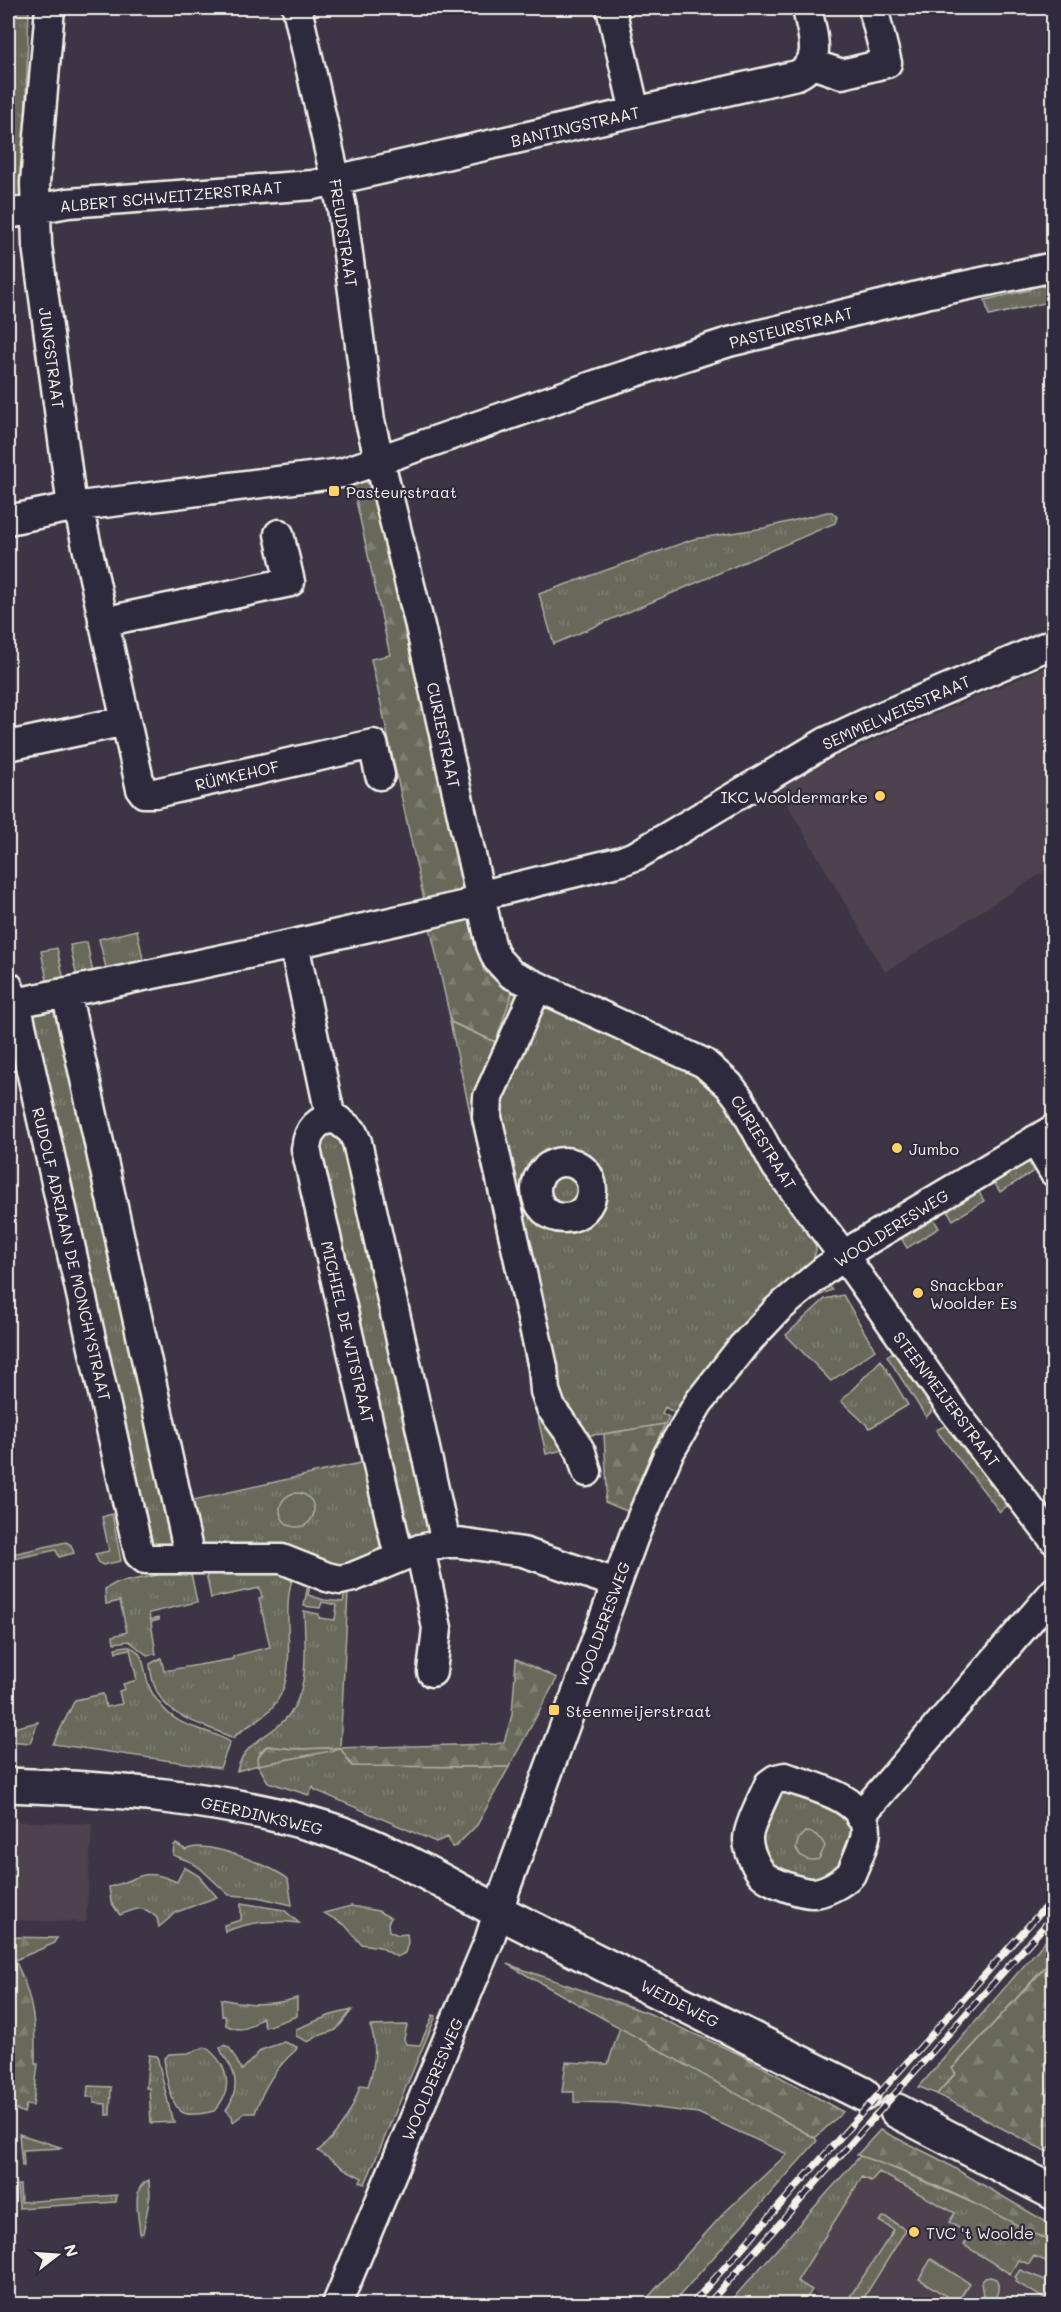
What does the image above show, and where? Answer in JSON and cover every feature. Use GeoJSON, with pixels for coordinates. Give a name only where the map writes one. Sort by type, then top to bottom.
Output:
{"type":"FeatureCollection","features":[{"type":"Feature","properties":{"kind":"main road","name":"GEERDINKSWEG"},"geometry":{"type":"LineString","coordinates":[[8,1785],[196,1800],[301,1822],[354,1839],[399,1858],[498,1912]]}},
{"type":"Feature","properties":{"kind":"main road","name":"WEIDEWEG"},"geometry":{"type":"LineString","coordinates":[[498,1912],[863,2094]]}},
{"type":"Feature","properties":{"kind":"main road"},"geometry":{"type":"LineString","coordinates":[[897,2111],[1053,2193]]}},
{"type":"Feature","properties":{"kind":"street"},"geometry":{"type":"LineString","coordinates":[[36,208],[35,183],[50,8]]}},
{"type":"Feature","properties":{"kind":"street","name":"FREUDSTRAAT"},"geometry":{"type":"LineString","coordinates":[[297,8],[342,208],[370,421],[380,461]]}},
{"type":"Feature","properties":{"kind":"street"},"geometry":{"type":"LineString","coordinates":[[611,8],[635,112]]}},
{"type":"Feature","properties":{"kind":"street"},"geometry":{"type":"LineString","coordinates":[[807,8],[814,46],[812,64],[842,74],[887,63],[873,8]]}},
{"type":"Feature","properties":{"kind":"street","name":"BANTINGSTRAAT"},"geometry":{"type":"LineString","coordinates":[[336,180],[797,75],[806,71],[812,64]]}},
{"type":"Feature","properties":{"kind":"street","name":"ALBERT SCHWEITZERSTRAAT"},"geometry":{"type":"LineString","coordinates":[[8,214],[68,202],[313,185],[336,180]]}},
{"type":"Feature","properties":{"kind":"street","name":"JUNGSTRAAT"},"geometry":{"type":"LineString","coordinates":[[36,208],[37,245],[75,507]]}},
{"type":"Feature","properties":{"kind":"street","name":"PASTEURSTRAAT"},"geometry":{"type":"LineString","coordinates":[[8,520],[75,507],[342,473],[598,384],[729,342],[930,293],[1053,267]]}},
{"type":"Feature","properties":{"kind":"street","name":"CURIESTRAAT"},"geometry":{"type":"LineString","coordinates":[[380,461],[422,638],[478,896],[497,959],[511,974],[704,1063],[717,1074],[738,1098],[776,1166],[844,1256]]}},
{"type":"Feature","properties":{"kind":"street","name":"RÜMKEHOF"},"geometry":{"type":"LineString","coordinates":[[75,507],[141,789],[144,793],[155,793],[373,744],[380,775]]}},
{"type":"Feature","properties":{"kind":"street"},"geometry":{"type":"LineString","coordinates":[[103,622],[290,582],[279,534]]}},
{"type":"Feature","properties":{"kind":"street","name":"SEMMELWEISSTRAAT"},"geometry":{"type":"LineString","coordinates":[[478,896],[598,869],[636,855],[826,742],[1053,644]]}},
{"type":"Feature","properties":{"kind":"street"},"geometry":{"type":"LineString","coordinates":[[8,746],[125,721]]}},
{"type":"Feature","properties":{"kind":"street","name":"RUDOLF ADRIAAN DE MONCHYSTRAAT"},"geometry":{"type":"LineString","coordinates":[[190,1559],[145,1559],[139,1554],[12,995],[66,992],[294,945],[466,905],[478,896]]}},
{"type":"Feature","properties":{"kind":"street"},"geometry":{"type":"LineString","coordinates":[[294,945],[332,1119],[346,1125],[357,1142],[422,1550],[437,1628],[432,1672]]}},
{"type":"Feature","properties":{"kind":"street"},"geometry":{"type":"LineString","coordinates":[[537,987],[488,1097],[487,1118],[543,1367],[545,1391],[551,1408],[581,1452],[587,1472]]}},
{"type":"Feature","properties":{"kind":"street"},"geometry":{"type":"LineString","coordinates":[[66,992],[190,1559],[282,1558],[327,1577],[340,1580],[422,1550],[471,1544],[523,1551],[616,1583]]}},
{"type":"Feature","properties":{"kind":"street","name":"MICHIEL DE WITSTRAAT"},"geometry":{"type":"LineString","coordinates":[[332,1119],[324,1120],[311,1131],[306,1149],[422,1550]]}},
{"type":"Feature","properties":{"kind":"street"},"geometry":{"type":"LineString","coordinates":[[1044,1135],[1053,1172]]}},
{"type":"Feature","properties":{"kind":"street","name":"WOOLDERESWEG"},"geometry":{"type":"LineString","coordinates":[[337,2304],[489,1941],[638,1526],[668,1455],[699,1402],[743,1346],[778,1309],[823,1271],[1044,1135]]}},
{"type":"Feature","properties":{"kind":"street"},"geometry":{"type":"LineString","coordinates":[[506,1203],[536,1196]]}},
{"type":"Feature","properties":{"kind":"street","name":"STEENMEIJERSTRAAT"},"geometry":{"type":"LineString","coordinates":[[844,1256],[953,1410],[1053,1540]]}},
{"type":"Feature","properties":{"kind":"street"},"geometry":{"type":"LineString","coordinates":[[860,1816],[1053,1592]]}},
{"type":"Feature","properties":{"kind":"street"},"geometry":{"type":"LineString","coordinates":[[785,1777],[841,1797],[860,1816],[866,1833],[851,1875],[820,1892],[804,1893],[768,1879],[761,1873],[748,1844],[747,1838],[769,1784],[776,1779],[785,1777]]}},
{"type":"Feature","properties":{"kind":"shaded area"},"geometry":{"type":"Polygon","coordinates":[[[1053,664],[1053,866],[885,972],[778,788],[810,768],[1053,664]]]}},
{"type":"Feature","properties":{"kind":"shaded area"},"geometry":{"type":"Polygon","coordinates":[[[8,1821],[92,1824],[86,1922],[8,1920],[8,1821]]]}},
{"type":"Feature","properties":{"kind":"shaded area","name":"TVC 't Woolde"},"geometry":{"type":"Polygon","coordinates":[[[879,2172],[948,2209],[1053,2256],[1053,2304],[833,2304],[797,2281],[863,2176],[879,2172]]]}},
{"type":"Feature","properties":{"kind":"green space"},"geometry":{"type":"Polygon","coordinates":[[[8,8],[29,8],[23,191],[15,204],[8,206],[8,8]]]}},
{"type":"Feature","properties":{"kind":"green space"},"geometry":{"type":"Polygon","coordinates":[[[1037,282],[1044,287],[1053,285],[1053,301],[989,316],[985,300],[1029,290],[1037,282]]]}},
{"type":"Feature","properties":{"kind":"green space"},"geometry":{"type":"Polygon","coordinates":[[[351,478],[364,480],[379,496],[474,941],[484,971],[512,992],[496,1042],[451,1022],[371,659],[390,655],[351,478]]]}},
{"type":"Feature","properties":{"kind":"green space"},"geometry":{"type":"Polygon","coordinates":[[[832,512],[837,517],[835,523],[554,644],[539,594],[694,539],[764,528],[832,512]]]}},
{"type":"Feature","properties":{"kind":"green space"},"geometry":{"type":"Polygon","coordinates":[[[137,930],[144,964],[107,972],[99,939],[137,930]]]}},
{"type":"Feature","properties":{"kind":"green space"},"geometry":{"type":"Polygon","coordinates":[[[87,942],[93,974],[77,978],[70,945],[87,942]]]}},
{"type":"Feature","properties":{"kind":"green space"},"geometry":{"type":"Polygon","coordinates":[[[57,948],[64,980],[48,985],[41,951],[57,948]]]}},
{"type":"Feature","properties":{"kind":"green space"},"geometry":{"type":"Polygon","coordinates":[[[512,992],[538,1006],[543,1004],[688,1066],[729,1102],[815,1240],[816,1251],[811,1265],[678,1415],[665,1407],[662,1413],[669,1417],[665,1424],[604,1434],[564,1437],[567,1449],[546,1454],[450,1022],[495,1042],[512,992]]]}},
{"type":"Feature","properties":{"kind":"green space"},"geometry":{"type":"Polygon","coordinates":[[[55,1009],[60,1013],[177,1537],[172,1545],[150,1549],[30,1016],[35,1010],[55,1009]]]}},
{"type":"Feature","properties":{"kind":"green space"},"geometry":{"type":"Polygon","coordinates":[[[322,1132],[346,1134],[433,1526],[425,1539],[409,1541],[317,1137],[322,1132]]]}},
{"type":"Feature","properties":{"kind":"green space"},"geometry":{"type":"Polygon","coordinates":[[[1026,1158],[1034,1171],[1000,1192],[992,1179],[1026,1158]]]}},
{"type":"Feature","properties":{"kind":"green space"},"geometry":{"type":"Polygon","coordinates":[[[976,1187],[984,1201],[953,1220],[945,1206],[976,1187]]]}},
{"type":"Feature","properties":{"kind":"green space"},"geometry":{"type":"Polygon","coordinates":[[[931,1215],[939,1228],[907,1248],[899,1234],[931,1215]]]}},
{"type":"Feature","properties":{"kind":"green space"},"geometry":{"type":"Polygon","coordinates":[[[827,1283],[832,1290],[819,1296],[792,1318],[732,1386],[729,1384],[754,1349],[827,1283]]]}},
{"type":"Feature","properties":{"kind":"green space"},"geometry":{"type":"Polygon","coordinates":[[[843,1295],[875,1350],[831,1381],[786,1335],[825,1299],[843,1295]]]}},
{"type":"Feature","properties":{"kind":"green space"},"geometry":{"type":"Polygon","coordinates":[[[896,1350],[934,1402],[931,1412],[926,1417],[887,1356],[896,1350]]]}},
{"type":"Feature","properties":{"kind":"green space"},"geometry":{"type":"Polygon","coordinates":[[[881,1360],[908,1405],[870,1428],[841,1401],[881,1360]]]}},
{"type":"Feature","properties":{"kind":"green space"},"geometry":{"type":"Polygon","coordinates":[[[665,1424],[641,1476],[629,1512],[605,1502],[607,1489],[604,1434],[665,1424]]]}},
{"type":"Feature","properties":{"kind":"green space"},"geometry":{"type":"Polygon","coordinates":[[[947,1425],[1009,1504],[1000,1512],[936,1430],[947,1425]]]}},
{"type":"Feature","properties":{"kind":"green space"},"geometry":{"type":"Polygon","coordinates":[[[365,1462],[382,1545],[374,1554],[349,1569],[214,1546],[202,1543],[198,1539],[189,1501],[365,1462]]]}},
{"type":"Feature","properties":{"kind":"green space"},"geometry":{"type":"Polygon","coordinates":[[[297,1493],[309,1498],[314,1510],[309,1522],[297,1527],[285,1522],[280,1510],[285,1498],[297,1493]]]}},
{"type":"Feature","properties":{"kind":"green space"},"geometry":{"type":"Polygon","coordinates":[[[112,1514],[121,1561],[103,1565],[99,1563],[95,1554],[109,1551],[102,1517],[112,1514]]]}},
{"type":"Feature","properties":{"kind":"green space"},"geometry":{"type":"Polygon","coordinates":[[[66,1542],[71,1545],[74,1553],[59,1557],[56,1550],[8,1560],[8,1555],[66,1542]]]}},
{"type":"Feature","properties":{"kind":"green space"},"geometry":{"type":"Polygon","coordinates":[[[274,1572],[293,1576],[289,1593],[289,1646],[286,1680],[280,1696],[270,1710],[233,1738],[191,1721],[168,1707],[159,1696],[153,1682],[150,1664],[161,1658],[164,1671],[233,1659],[233,1656],[270,1647],[259,1598],[262,1597],[260,1588],[211,1598],[206,1573],[274,1572]]]}},
{"type":"Feature","properties":{"kind":"green space"},"geometry":{"type":"Polygon","coordinates":[[[169,1573],[191,1573],[197,1602],[149,1613],[150,1620],[158,1618],[159,1620],[151,1622],[156,1654],[147,1655],[129,1641],[114,1643],[113,1636],[127,1632],[120,1601],[106,1604],[105,1589],[116,1583],[169,1573]]]}},
{"type":"Feature","properties":{"kind":"green space"},"geometry":{"type":"Polygon","coordinates":[[[308,1584],[310,1585],[308,1595],[324,1600],[343,1602],[345,1592],[348,1592],[340,1748],[293,1749],[267,1746],[260,1752],[341,1749],[352,1766],[509,1767],[477,1825],[456,1846],[452,1847],[448,1837],[436,1842],[315,1790],[313,1787],[309,1795],[268,1782],[258,1765],[237,1771],[248,1749],[279,1725],[290,1714],[297,1701],[304,1672],[304,1611],[319,1614],[319,1618],[335,1620],[337,1605],[322,1602],[320,1608],[304,1606],[308,1584]]]}},
{"type":"Feature","properties":{"kind":"green space"},"geometry":{"type":"Polygon","coordinates":[[[126,1646],[140,1654],[150,1689],[168,1713],[185,1724],[230,1742],[220,1768],[53,1744],[75,1700],[103,1694],[106,1707],[122,1704],[119,1691],[125,1689],[123,1684],[137,1680],[130,1649],[116,1652],[115,1648],[126,1646]]]}},
{"type":"Feature","properties":{"kind":"green space"},"geometry":{"type":"Polygon","coordinates":[[[516,1659],[557,1678],[509,1767],[352,1766],[341,1749],[258,1765],[257,1758],[267,1746],[293,1749],[504,1742],[512,1715],[516,1659]]]}},
{"type":"Feature","properties":{"kind":"green space"},"geometry":{"type":"Polygon","coordinates":[[[38,1722],[30,1743],[8,1741],[8,1729],[38,1722]]]}},
{"type":"Feature","properties":{"kind":"green space"},"geometry":{"type":"Polygon","coordinates":[[[777,1789],[829,1802],[856,1825],[842,1870],[819,1885],[781,1876],[758,1847],[777,1789]]]}},
{"type":"Feature","properties":{"kind":"green space"},"geometry":{"type":"Polygon","coordinates":[[[805,1832],[815,1834],[825,1846],[819,1859],[805,1858],[796,1848],[799,1838],[805,1832]]]}},
{"type":"Feature","properties":{"kind":"green space"},"geometry":{"type":"Polygon","coordinates":[[[176,1844],[186,1850],[195,1847],[222,1850],[268,1867],[288,1879],[292,1905],[257,1897],[229,1895],[201,1869],[173,1855],[176,1844]]]}},
{"type":"Feature","properties":{"kind":"green space"},"geometry":{"type":"Polygon","coordinates":[[[184,1867],[199,1876],[217,1897],[177,1912],[159,1927],[157,1918],[148,1911],[135,1909],[120,1915],[111,1902],[109,1887],[149,1875],[177,1882],[184,1867]]]}},
{"type":"Feature","properties":{"kind":"green space"},"geometry":{"type":"Polygon","coordinates":[[[241,1903],[284,1910],[299,1923],[261,1922],[225,1932],[224,1925],[241,1920],[241,1903]]]}},
{"type":"Feature","properties":{"kind":"green space"},"geometry":{"type":"Polygon","coordinates":[[[351,1906],[378,1911],[391,1918],[388,1923],[389,1931],[398,1935],[407,1934],[408,1943],[405,1953],[397,1957],[380,1947],[361,1944],[345,1925],[324,1913],[351,1906]]]}},
{"type":"Feature","properties":{"kind":"green space"},"geometry":{"type":"Polygon","coordinates":[[[1053,1932],[1053,1958],[952,2069],[956,2072],[937,2094],[919,2087],[1053,1932]]]}},
{"type":"Feature","properties":{"kind":"green space"},"geometry":{"type":"Polygon","coordinates":[[[8,1937],[57,1938],[53,1944],[15,1960],[30,1999],[35,2036],[35,2064],[38,2064],[33,2106],[26,2105],[24,2113],[13,2108],[12,2093],[8,2093],[8,1937]]]}},
{"type":"Feature","properties":{"kind":"green space"},"geometry":{"type":"Polygon","coordinates":[[[1053,1959],[1054,2140],[1047,2152],[937,2094],[956,2073],[952,2069],[1053,1959]]]}},
{"type":"Feature","properties":{"kind":"green space"},"geometry":{"type":"Polygon","coordinates":[[[507,1964],[648,2013],[741,2055],[843,2112],[815,2138],[507,1964]]]}},
{"type":"Feature","properties":{"kind":"green space"},"geometry":{"type":"Polygon","coordinates":[[[297,1998],[297,2016],[265,2027],[262,2017],[246,2028],[236,2029],[226,2025],[225,2016],[222,2016],[221,1999],[259,2004],[297,1998]]]}},
{"type":"Feature","properties":{"kind":"green space"},"geometry":{"type":"Polygon","coordinates":[[[352,2010],[336,2030],[308,2042],[296,2036],[296,2029],[331,2015],[352,2010]]]}},
{"type":"Feature","properties":{"kind":"green space"},"geometry":{"type":"Polygon","coordinates":[[[433,2015],[436,2016],[365,2184],[360,2182],[362,2178],[318,2151],[344,2121],[360,2085],[368,2086],[375,2056],[370,2026],[407,2025],[404,2039],[406,2044],[420,2045],[433,2015]]]}},
{"type":"Feature","properties":{"kind":"green space"},"geometry":{"type":"Polygon","coordinates":[[[620,2027],[817,2141],[672,2304],[642,2304],[724,2213],[787,2154],[698,2113],[616,2103],[574,2102],[574,2092],[562,2092],[566,2062],[608,2064],[620,2027]]]}},
{"type":"Feature","properties":{"kind":"green space"},"geometry":{"type":"Polygon","coordinates":[[[284,2042],[297,2047],[296,2050],[271,2078],[255,2113],[245,2113],[233,2122],[232,2116],[226,2110],[234,2094],[234,2076],[220,2048],[224,2045],[229,2047],[242,2070],[261,2050],[284,2042]]]}},
{"type":"Feature","properties":{"kind":"green space"},"geometry":{"type":"Polygon","coordinates":[[[205,2047],[213,2053],[223,2069],[226,2077],[225,2094],[214,2111],[198,2114],[185,2113],[178,2108],[171,2095],[164,2059],[169,2054],[188,2053],[205,2047]]]}},
{"type":"Feature","properties":{"kind":"green space"},"geometry":{"type":"Polygon","coordinates":[[[149,2055],[157,2056],[172,2119],[175,2122],[151,2123],[149,2088],[146,2088],[149,2055]]]}},
{"type":"Feature","properties":{"kind":"green space"},"geometry":{"type":"Polygon","coordinates":[[[88,2086],[111,2087],[110,2115],[106,2115],[106,2104],[94,2103],[94,2097],[87,2097],[88,2086]]]}},
{"type":"Feature","properties":{"kind":"green space"},"geometry":{"type":"Polygon","coordinates":[[[880,2130],[937,2158],[1053,2226],[1053,2243],[932,2184],[857,2155],[880,2130]]]}},
{"type":"Feature","properties":{"kind":"green space"},"geometry":{"type":"Polygon","coordinates":[[[19,2134],[63,2148],[23,2150],[24,2166],[22,2166],[19,2134]]]}},
{"type":"Feature","properties":{"kind":"green space"},"geometry":{"type":"Polygon","coordinates":[[[860,2156],[878,2161],[984,2208],[1053,2243],[1053,2264],[1034,2256],[1029,2264],[1018,2260],[1010,2274],[964,2245],[970,2235],[949,2222],[955,2213],[879,2172],[871,2181],[862,2177],[797,2281],[812,2290],[803,2304],[728,2304],[860,2156]]]}},
{"type":"Feature","properties":{"kind":"green space"},"geometry":{"type":"Polygon","coordinates":[[[149,2180],[150,2196],[143,2233],[140,2234],[137,2211],[139,2189],[149,2180]]]}},
{"type":"Feature","properties":{"kind":"green space"},"geometry":{"type":"Polygon","coordinates":[[[17,2185],[20,2185],[21,2202],[117,2195],[116,2202],[19,2208],[17,2185]]]}},
{"type":"Feature","properties":{"kind":"green space"},"geometry":{"type":"Polygon","coordinates":[[[883,2217],[906,2230],[860,2304],[845,2304],[894,2230],[879,2221],[883,2217]]]}},
{"type":"Feature","properties":{"kind":"green space"},"geometry":{"type":"Polygon","coordinates":[[[931,2259],[969,2283],[957,2303],[919,2279],[931,2259]]]}},
{"type":"Feature","properties":{"kind":"green space"},"geometry":{"type":"Polygon","coordinates":[[[1020,2270],[1053,2283],[1053,2304],[1016,2282],[1015,2277],[1020,2270]]]}},
{"type":"Feature","properties":{"kind":"green space"},"geometry":{"type":"Polygon","coordinates":[[[985,2278],[996,2279],[998,2288],[990,2304],[984,2302],[981,2283],[985,2278]]]}},
{"type":"Feature","properties":{"kind":"railway"},"geometry":{"type":"LineString","coordinates":[[692,2304],[1054,1897]]}},
{"type":"Feature","properties":{"kind":"railway"},"geometry":{"type":"LineString","coordinates":[[708,2304],[1054,1915]]}},
{"type":"Feature","properties":{"kind":"place","name":"Pasteurstraat"},"geometry":{"type":"Point","coordinates":[334,491]}},
{"type":"Feature","properties":{"kind":"place","name":"IKC Wooldermarke"},"geometry":{"type":"Point","coordinates":[880,796]}},
{"type":"Feature","properties":{"kind":"place","name":"Jumbo"},"geometry":{"type":"Point","coordinates":[897,1148]}},
{"type":"Feature","properties":{"kind":"place","name":"Snackbar Woolder Es"},"geometry":{"type":"Point","coordinates":[918,1293]}},
{"type":"Feature","properties":{"kind":"place","name":"Steenmeijerstraat"},"geometry":{"type":"Point","coordinates":[554,1710]}},
{"type":"Feature","properties":{"kind":"place","name":"TVC 't Woolde"},"geometry":{"type":"Point","coordinates":[914,2232]}}]}
